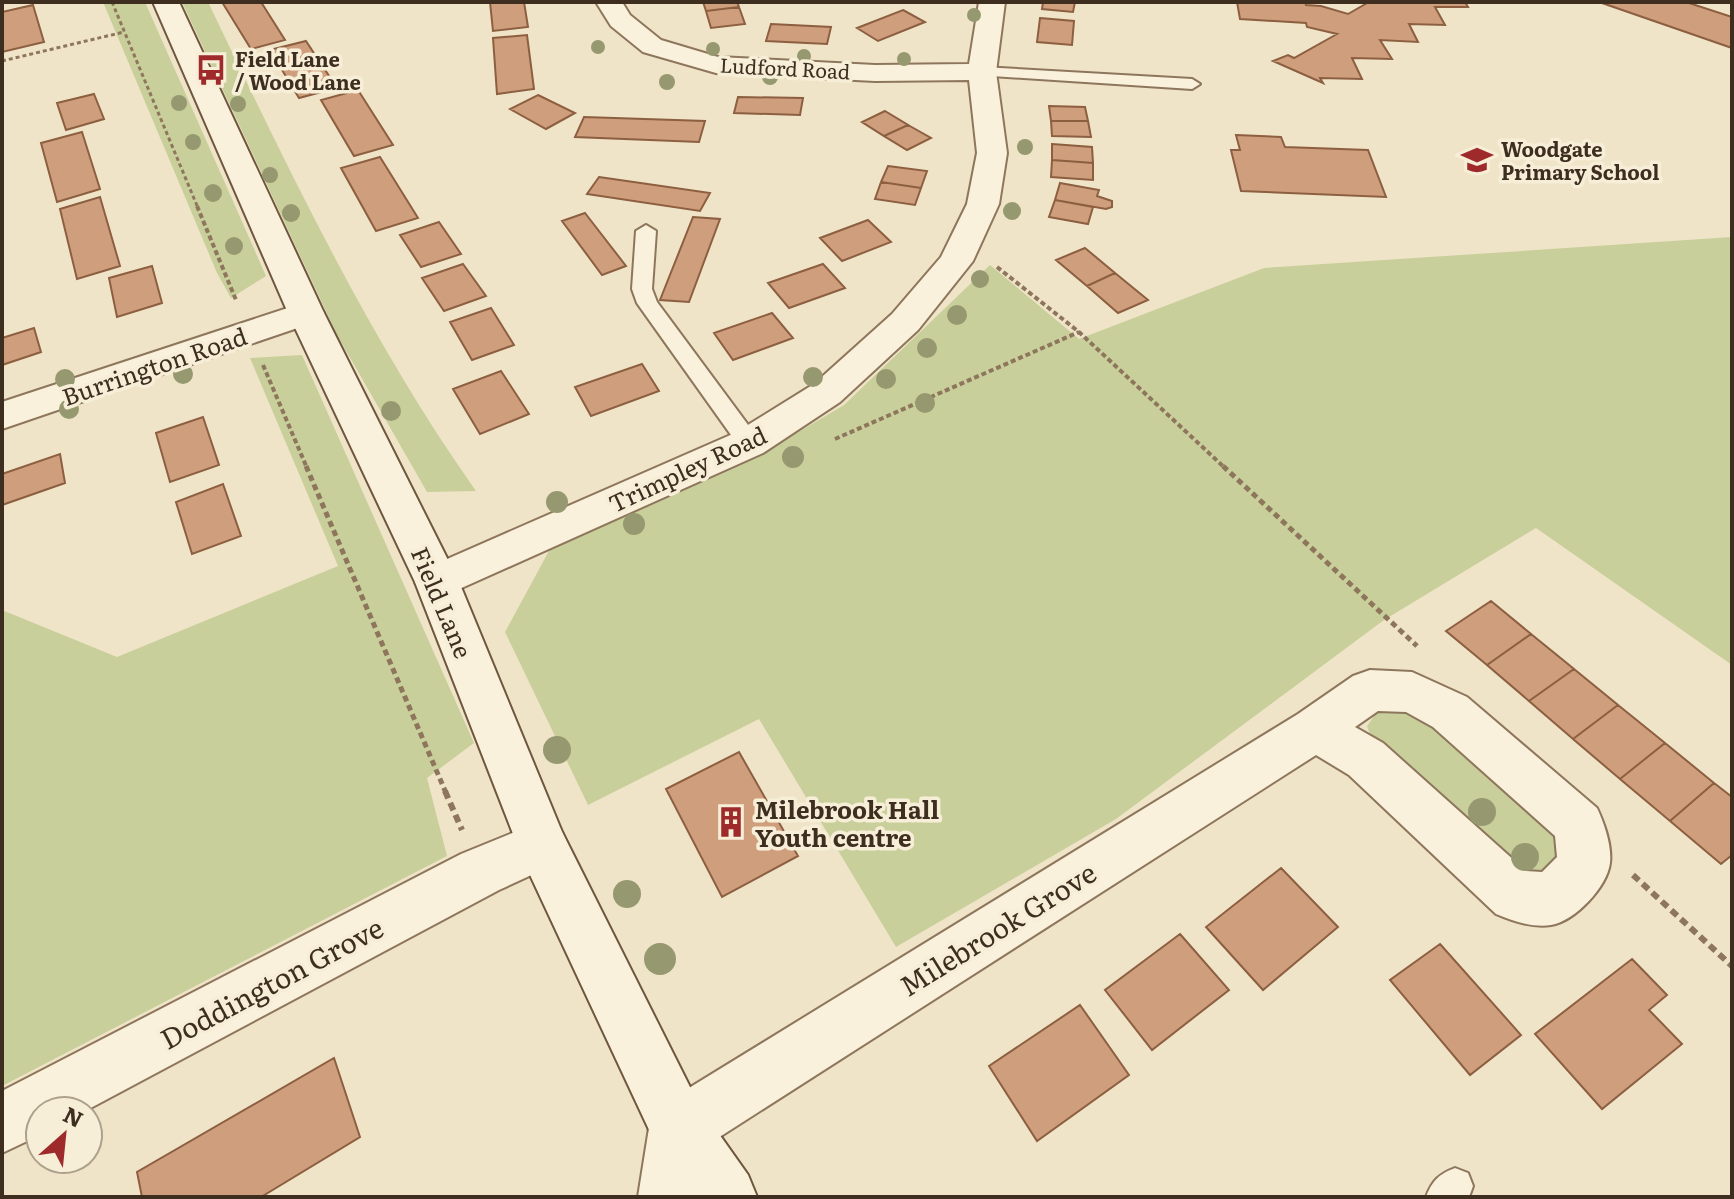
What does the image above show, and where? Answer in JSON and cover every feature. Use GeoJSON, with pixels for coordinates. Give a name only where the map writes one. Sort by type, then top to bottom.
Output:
{"type":"FeatureCollection","features":[{"type":"Feature","properties":{"kind":"street","name":"Field Lane"},"geometry":{"type":"LineString","coordinates":[[166,2],[306,313],[437,582],[542,845],[679,1128],[726,1197]]}},
{"type":"Feature","properties":{"kind":"street","name":"Ludford Road"},"geometry":{"type":"LineString","coordinates":[[609,2],[620,20],[652,46],[716,65],[875,73],[982,72]]}},
{"type":"Feature","properties":{"kind":"street","name":"Trimpley Road"},"geometry":{"type":"LineString","coordinates":[[437,582],[749,443],[827,393],[905,322],[956,261],[983,204],[992,153],[982,72],[992,2]]}},
{"type":"Feature","properties":{"kind":"street","name":"Burrington Road"},"geometry":{"type":"LineString","coordinates":[[2,416],[306,313]]}},
{"type":"Feature","properties":{"kind":"street","name":"Milebrook Grove"},"geometry":{"type":"LineString","coordinates":[[679,1128],[1315,729],[1370,690],[1412,692],[1450,712],[1579,825]]}},
{"type":"Feature","properties":{"kind":"street"},"geometry":{"type":"LineString","coordinates":[[1315,729],[1366,759],[1515,896],[1551,899],[1573,879],[1584,863],[1579,825]]}},
{"type":"Feature","properties":{"kind":"street","name":"Doddington Grove"},"geometry":{"type":"LineString","coordinates":[[2,1123],[480,872],[542,845]]}},
{"type":"Feature","properties":{"kind":"street"},"geometry":{"type":"LineString","coordinates":[[669,1197],[679,1128]]}},
{"type":"Feature","properties":{"kind":"lane"},"geometry":{"type":"LineString","coordinates":[[982,72],[1192,84]]}},
{"type":"Feature","properties":{"kind":"lane"},"geometry":{"type":"LineString","coordinates":[[646,231],[642,289],[647,303],[749,443]]}},
{"type":"Feature","properties":{"kind":"path"},"geometry":{"type":"LineString","coordinates":[[112,2],[249,333],[480,872]]}},
{"type":"Feature","properties":{"kind":"path"},"geometry":{"type":"LineString","coordinates":[[2,61],[124,32]]}},
{"type":"Feature","properties":{"kind":"path"},"geometry":{"type":"LineString","coordinates":[[965,242],[1079,332],[1429,658],[1450,712]]}},
{"type":"Feature","properties":{"kind":"path"},"geometry":{"type":"LineString","coordinates":[[834,439],[1079,332]]}},
{"type":"Feature","properties":{"kind":"path"},"geometry":{"type":"LineString","coordinates":[[1579,825],[1732,966]]}},
{"type":"Feature","properties":{"kind":"green space"},"geometry":{"type":"Polygon","coordinates":[[[103,2],[145,2],[266,276],[231,298],[217,273],[103,2]]]}},
{"type":"Feature","properties":{"kind":"green space"},"geometry":{"type":"Polygon","coordinates":[[[182,2],[208,2],[300,190],[365,313],[400,374],[476,491],[427,492],[337,335],[182,2]]]}},
{"type":"Feature","properties":{"kind":"green space"},"geometry":{"type":"Polygon","coordinates":[[[1732,237],[1732,665],[1536,528],[1384,620],[1116,819],[896,947],[759,719],[588,805],[505,632],[550,549],[790,437],[844,405],[990,265],[1079,339],[1264,268],[1732,237]]]}},
{"type":"Feature","properties":{"kind":"green space"},"geometry":{"type":"Polygon","coordinates":[[[302,355],[474,743],[427,778],[447,856],[2,1086],[2,610],[117,657],[338,566],[250,358],[302,355]]]}},
{"type":"Feature","properties":{"kind":"green space"},"geometry":{"type":"Polygon","coordinates":[[[1390,706],[1417,708],[1569,845],[1550,870],[1525,872],[1372,740],[1367,726],[1377,712],[1390,706]]]}},
{"type":"Feature","properties":{"kind":"building"},"geometry":{"type":"Polygon","coordinates":[[[222,2],[261,2],[285,40],[251,49],[222,2]]]}},
{"type":"Feature","properties":{"kind":"building"},"geometry":{"type":"Polygon","coordinates":[[[490,2],[524,2],[528,27],[493,31],[490,2]]]}},
{"type":"Feature","properties":{"kind":"building"},"geometry":{"type":"Polygon","coordinates":[[[703,2],[737,2],[739,7],[706,11],[703,2]]]}},
{"type":"Feature","properties":{"kind":"building"},"geometry":{"type":"Polygon","coordinates":[[[1043,2],[1075,2],[1073,12],[1042,9],[1043,2]]]}},
{"type":"Feature","properties":{"kind":"building"},"geometry":{"type":"Polygon","coordinates":[[[1237,2],[1305,2],[1306,5],[1348,14],[1369,2],[1465,2],[1468,7],[1435,7],[1445,25],[1409,24],[1418,42],[1380,40],[1392,59],[1352,58],[1362,79],[1320,78],[1323,83],[1273,61],[1288,55],[1294,58],[1337,34],[1307,27],[1306,23],[1240,19],[1237,2]]]}},
{"type":"Feature","properties":{"kind":"building"},"geometry":{"type":"Polygon","coordinates":[[[1686,2],[1732,17],[1732,48],[1602,3],[1686,2]]]}},
{"type":"Feature","properties":{"kind":"building"},"geometry":{"type":"Polygon","coordinates":[[[33,5],[44,42],[2,52],[2,12],[33,5]]]}},
{"type":"Feature","properties":{"kind":"building"},"geometry":{"type":"Polygon","coordinates":[[[739,7],[745,24],[711,28],[706,11],[739,7]]]}},
{"type":"Feature","properties":{"kind":"building"},"geometry":{"type":"Polygon","coordinates":[[[903,10],[925,22],[878,41],[857,28],[903,10]]]}},
{"type":"Feature","properties":{"kind":"building"},"geometry":{"type":"Polygon","coordinates":[[[1040,18],[1074,21],[1072,45],[1037,42],[1040,18]]]}},
{"type":"Feature","properties":{"kind":"building"},"geometry":{"type":"Polygon","coordinates":[[[771,24],[831,27],[827,44],[766,41],[771,24]]]}},
{"type":"Feature","properties":{"kind":"building"},"geometry":{"type":"Polygon","coordinates":[[[527,35],[534,89],[497,94],[493,38],[527,35]]]}},
{"type":"Feature","properties":{"kind":"building"},"geometry":{"type":"Polygon","coordinates":[[[306,41],[337,88],[299,98],[270,50],[306,41]]]}},
{"type":"Feature","properties":{"kind":"building"},"geometry":{"type":"Polygon","coordinates":[[[358,90],[393,145],[354,156],[321,100],[358,90]]]}},
{"type":"Feature","properties":{"kind":"building"},"geometry":{"type":"Polygon","coordinates":[[[94,94],[104,119],[66,130],[57,103],[94,94]]]}},
{"type":"Feature","properties":{"kind":"building"},"geometry":{"type":"Polygon","coordinates":[[[538,95],[575,113],[546,129],[510,109],[538,95]]]}},
{"type":"Feature","properties":{"kind":"building"},"geometry":{"type":"Polygon","coordinates":[[[738,97],[803,98],[800,115],[734,113],[738,97]]]}},
{"type":"Feature","properties":{"kind":"building"},"geometry":{"type":"Polygon","coordinates":[[[1049,106],[1085,107],[1088,121],[1051,121],[1049,106]]]}},
{"type":"Feature","properties":{"kind":"building"},"geometry":{"type":"Polygon","coordinates":[[[885,111],[908,125],[884,136],[862,122],[885,111]]]}},
{"type":"Feature","properties":{"kind":"building"},"geometry":{"type":"Polygon","coordinates":[[[584,117],[705,121],[699,142],[575,137],[584,117]]]}},
{"type":"Feature","properties":{"kind":"building"},"geometry":{"type":"Polygon","coordinates":[[[1051,121],[1088,121],[1091,137],[1052,136],[1051,121]]]}},
{"type":"Feature","properties":{"kind":"building"},"geometry":{"type":"Polygon","coordinates":[[[908,125],[931,138],[907,150],[884,136],[908,125]]]}},
{"type":"Feature","properties":{"kind":"building"},"geometry":{"type":"Polygon","coordinates":[[[82,132],[100,189],[57,202],[41,143],[82,132]]]}},
{"type":"Feature","properties":{"kind":"building"},"geometry":{"type":"Polygon","coordinates":[[[1236,135],[1281,137],[1285,147],[1368,150],[1386,197],[1241,191],[1231,150],[1240,150],[1236,135]]]}},
{"type":"Feature","properties":{"kind":"building"},"geometry":{"type":"Polygon","coordinates":[[[1052,144],[1092,147],[1093,163],[1052,160],[1052,144]]]}},
{"type":"Feature","properties":{"kind":"building"},"geometry":{"type":"Polygon","coordinates":[[[380,157],[418,218],[376,231],[341,168],[380,157]]]}},
{"type":"Feature","properties":{"kind":"building"},"geometry":{"type":"Polygon","coordinates":[[[1052,160],[1093,163],[1093,180],[1051,177],[1052,160]]]}},
{"type":"Feature","properties":{"kind":"building"},"geometry":{"type":"Polygon","coordinates":[[[888,166],[927,171],[921,188],[881,182],[888,166]]]}},
{"type":"Feature","properties":{"kind":"building"},"geometry":{"type":"Polygon","coordinates":[[[599,177],[710,193],[700,211],[587,194],[599,177]]]}},
{"type":"Feature","properties":{"kind":"building"},"geometry":{"type":"Polygon","coordinates":[[[881,182],[921,188],[915,205],[875,199],[881,182]]]}},
{"type":"Feature","properties":{"kind":"building"},"geometry":{"type":"Polygon","coordinates":[[[1060,183],[1099,190],[1097,196],[1112,201],[1112,207],[1106,209],[1055,200],[1060,183]]]}},
{"type":"Feature","properties":{"kind":"building"},"geometry":{"type":"Polygon","coordinates":[[[100,197],[120,266],[77,279],[60,209],[100,197]]]}},
{"type":"Feature","properties":{"kind":"building"},"geometry":{"type":"Polygon","coordinates":[[[1055,200],[1093,207],[1088,224],[1049,217],[1055,200]]]}},
{"type":"Feature","properties":{"kind":"building"},"geometry":{"type":"Polygon","coordinates":[[[585,213],[626,266],[602,275],[562,221],[585,213]]]}},
{"type":"Feature","properties":{"kind":"building"},"geometry":{"type":"Polygon","coordinates":[[[693,217],[720,219],[689,302],[660,300],[693,217]]]}},
{"type":"Feature","properties":{"kind":"building"},"geometry":{"type":"Polygon","coordinates":[[[868,220],[891,242],[842,261],[820,238],[868,220]]]}},
{"type":"Feature","properties":{"kind":"building"},"geometry":{"type":"Polygon","coordinates":[[[439,222],[461,254],[421,267],[400,235],[439,222]]]}},
{"type":"Feature","properties":{"kind":"building"},"geometry":{"type":"Polygon","coordinates":[[[1085,248],[1115,273],[1087,286],[1056,260],[1085,248]]]}},
{"type":"Feature","properties":{"kind":"building"},"geometry":{"type":"Polygon","coordinates":[[[463,264],[486,296],[444,311],[422,278],[463,264]]]}},
{"type":"Feature","properties":{"kind":"building"},"geometry":{"type":"Polygon","coordinates":[[[823,264],[845,288],[789,308],[768,283],[823,264]]]}},
{"type":"Feature","properties":{"kind":"building"},"geometry":{"type":"Polygon","coordinates":[[[152,266],[162,303],[117,317],[109,278],[152,266]]]}},
{"type":"Feature","properties":{"kind":"building"},"geometry":{"type":"Polygon","coordinates":[[[1115,273],[1148,300],[1118,313],[1087,286],[1115,273]]]}},
{"type":"Feature","properties":{"kind":"building"},"geometry":{"type":"Polygon","coordinates":[[[491,308],[514,345],[472,360],[450,322],[491,308]]]}},
{"type":"Feature","properties":{"kind":"building"},"geometry":{"type":"Polygon","coordinates":[[[772,313],[793,338],[733,360],[714,333],[772,313]]]}},
{"type":"Feature","properties":{"kind":"building"},"geometry":{"type":"Polygon","coordinates":[[[34,328],[41,352],[2,365],[2,338],[34,328]]]}},
{"type":"Feature","properties":{"kind":"building"},"geometry":{"type":"Polygon","coordinates":[[[642,364],[659,391],[591,416],[575,387],[642,364]]]}},
{"type":"Feature","properties":{"kind":"building"},"geometry":{"type":"Polygon","coordinates":[[[501,371],[529,414],[480,434],[453,389],[501,371]]]}},
{"type":"Feature","properties":{"kind":"building"},"geometry":{"type":"Polygon","coordinates":[[[203,417],[219,465],[170,482],[156,433],[203,417]]]}},
{"type":"Feature","properties":{"kind":"building"},"geometry":{"type":"Polygon","coordinates":[[[60,454],[65,483],[2,505],[2,474],[60,454]]]}},
{"type":"Feature","properties":{"kind":"building"},"geometry":{"type":"Polygon","coordinates":[[[223,484],[241,536],[192,554],[176,502],[223,484]]]}},
{"type":"Feature","properties":{"kind":"building"},"geometry":{"type":"Polygon","coordinates":[[[1491,601],[1531,634],[1487,665],[1446,631],[1491,601]]]}},
{"type":"Feature","properties":{"kind":"building"},"geometry":{"type":"Polygon","coordinates":[[[1531,634],[1574,669],[1529,701],[1487,665],[1531,634]]]}},
{"type":"Feature","properties":{"kind":"building"},"geometry":{"type":"Polygon","coordinates":[[[1574,669],[1618,705],[1573,739],[1529,701],[1574,669]]]}},
{"type":"Feature","properties":{"kind":"building"},"geometry":{"type":"Polygon","coordinates":[[[1618,705],[1665,743],[1620,779],[1573,739],[1618,705]]]}},
{"type":"Feature","properties":{"kind":"building"},"geometry":{"type":"Polygon","coordinates":[[[1665,743],[1714,783],[1670,821],[1620,779],[1665,743]]]}},
{"type":"Feature","properties":{"kind":"building","name":"Milebrook Hall Youth centre"},"geometry":{"type":"Polygon","coordinates":[[[739,752],[798,856],[722,897],[666,789],[739,752]]]}},
{"type":"Feature","properties":{"kind":"building"},"geometry":{"type":"Polygon","coordinates":[[[1714,783],[1732,797],[1732,855],[1721,864],[1670,821],[1714,783]]]}},
{"type":"Feature","properties":{"kind":"building"},"geometry":{"type":"Polygon","coordinates":[[[1281,868],[1338,927],[1263,990],[1206,927],[1281,868]]]}},
{"type":"Feature","properties":{"kind":"building"},"geometry":{"type":"Polygon","coordinates":[[[1180,934],[1229,990],[1152,1050],[1105,990],[1180,934]]]}},
{"type":"Feature","properties":{"kind":"building"},"geometry":{"type":"Polygon","coordinates":[[[1440,944],[1521,1035],[1470,1075],[1390,980],[1440,944]]]}},
{"type":"Feature","properties":{"kind":"building"},"geometry":{"type":"Polygon","coordinates":[[[1632,959],[1667,995],[1649,1010],[1682,1044],[1602,1109],[1535,1034],[1632,959]]]}},
{"type":"Feature","properties":{"kind":"building"},"geometry":{"type":"Polygon","coordinates":[[[1080,1005],[1129,1075],[1037,1141],[989,1066],[1080,1005]]]}},
{"type":"Feature","properties":{"kind":"building"},"geometry":{"type":"Polygon","coordinates":[[[334,1058],[360,1137],[261,1197],[142,1197],[137,1172],[334,1058]]]}},
{"type":"Feature","properties":{"kind":"place","name":"Field Lane / Wood Lane"},"geometry":{"type":"Point","coordinates":[211,70]}},
{"type":"Feature","properties":{"kind":"place","name":"Woodgate Primary School"},"geometry":{"type":"Point","coordinates":[1477,160]}},
{"type":"Feature","properties":{"kind":"place","name":"Milebrook Hall Youth centre"},"geometry":{"type":"Point","coordinates":[731,822]}}]}
